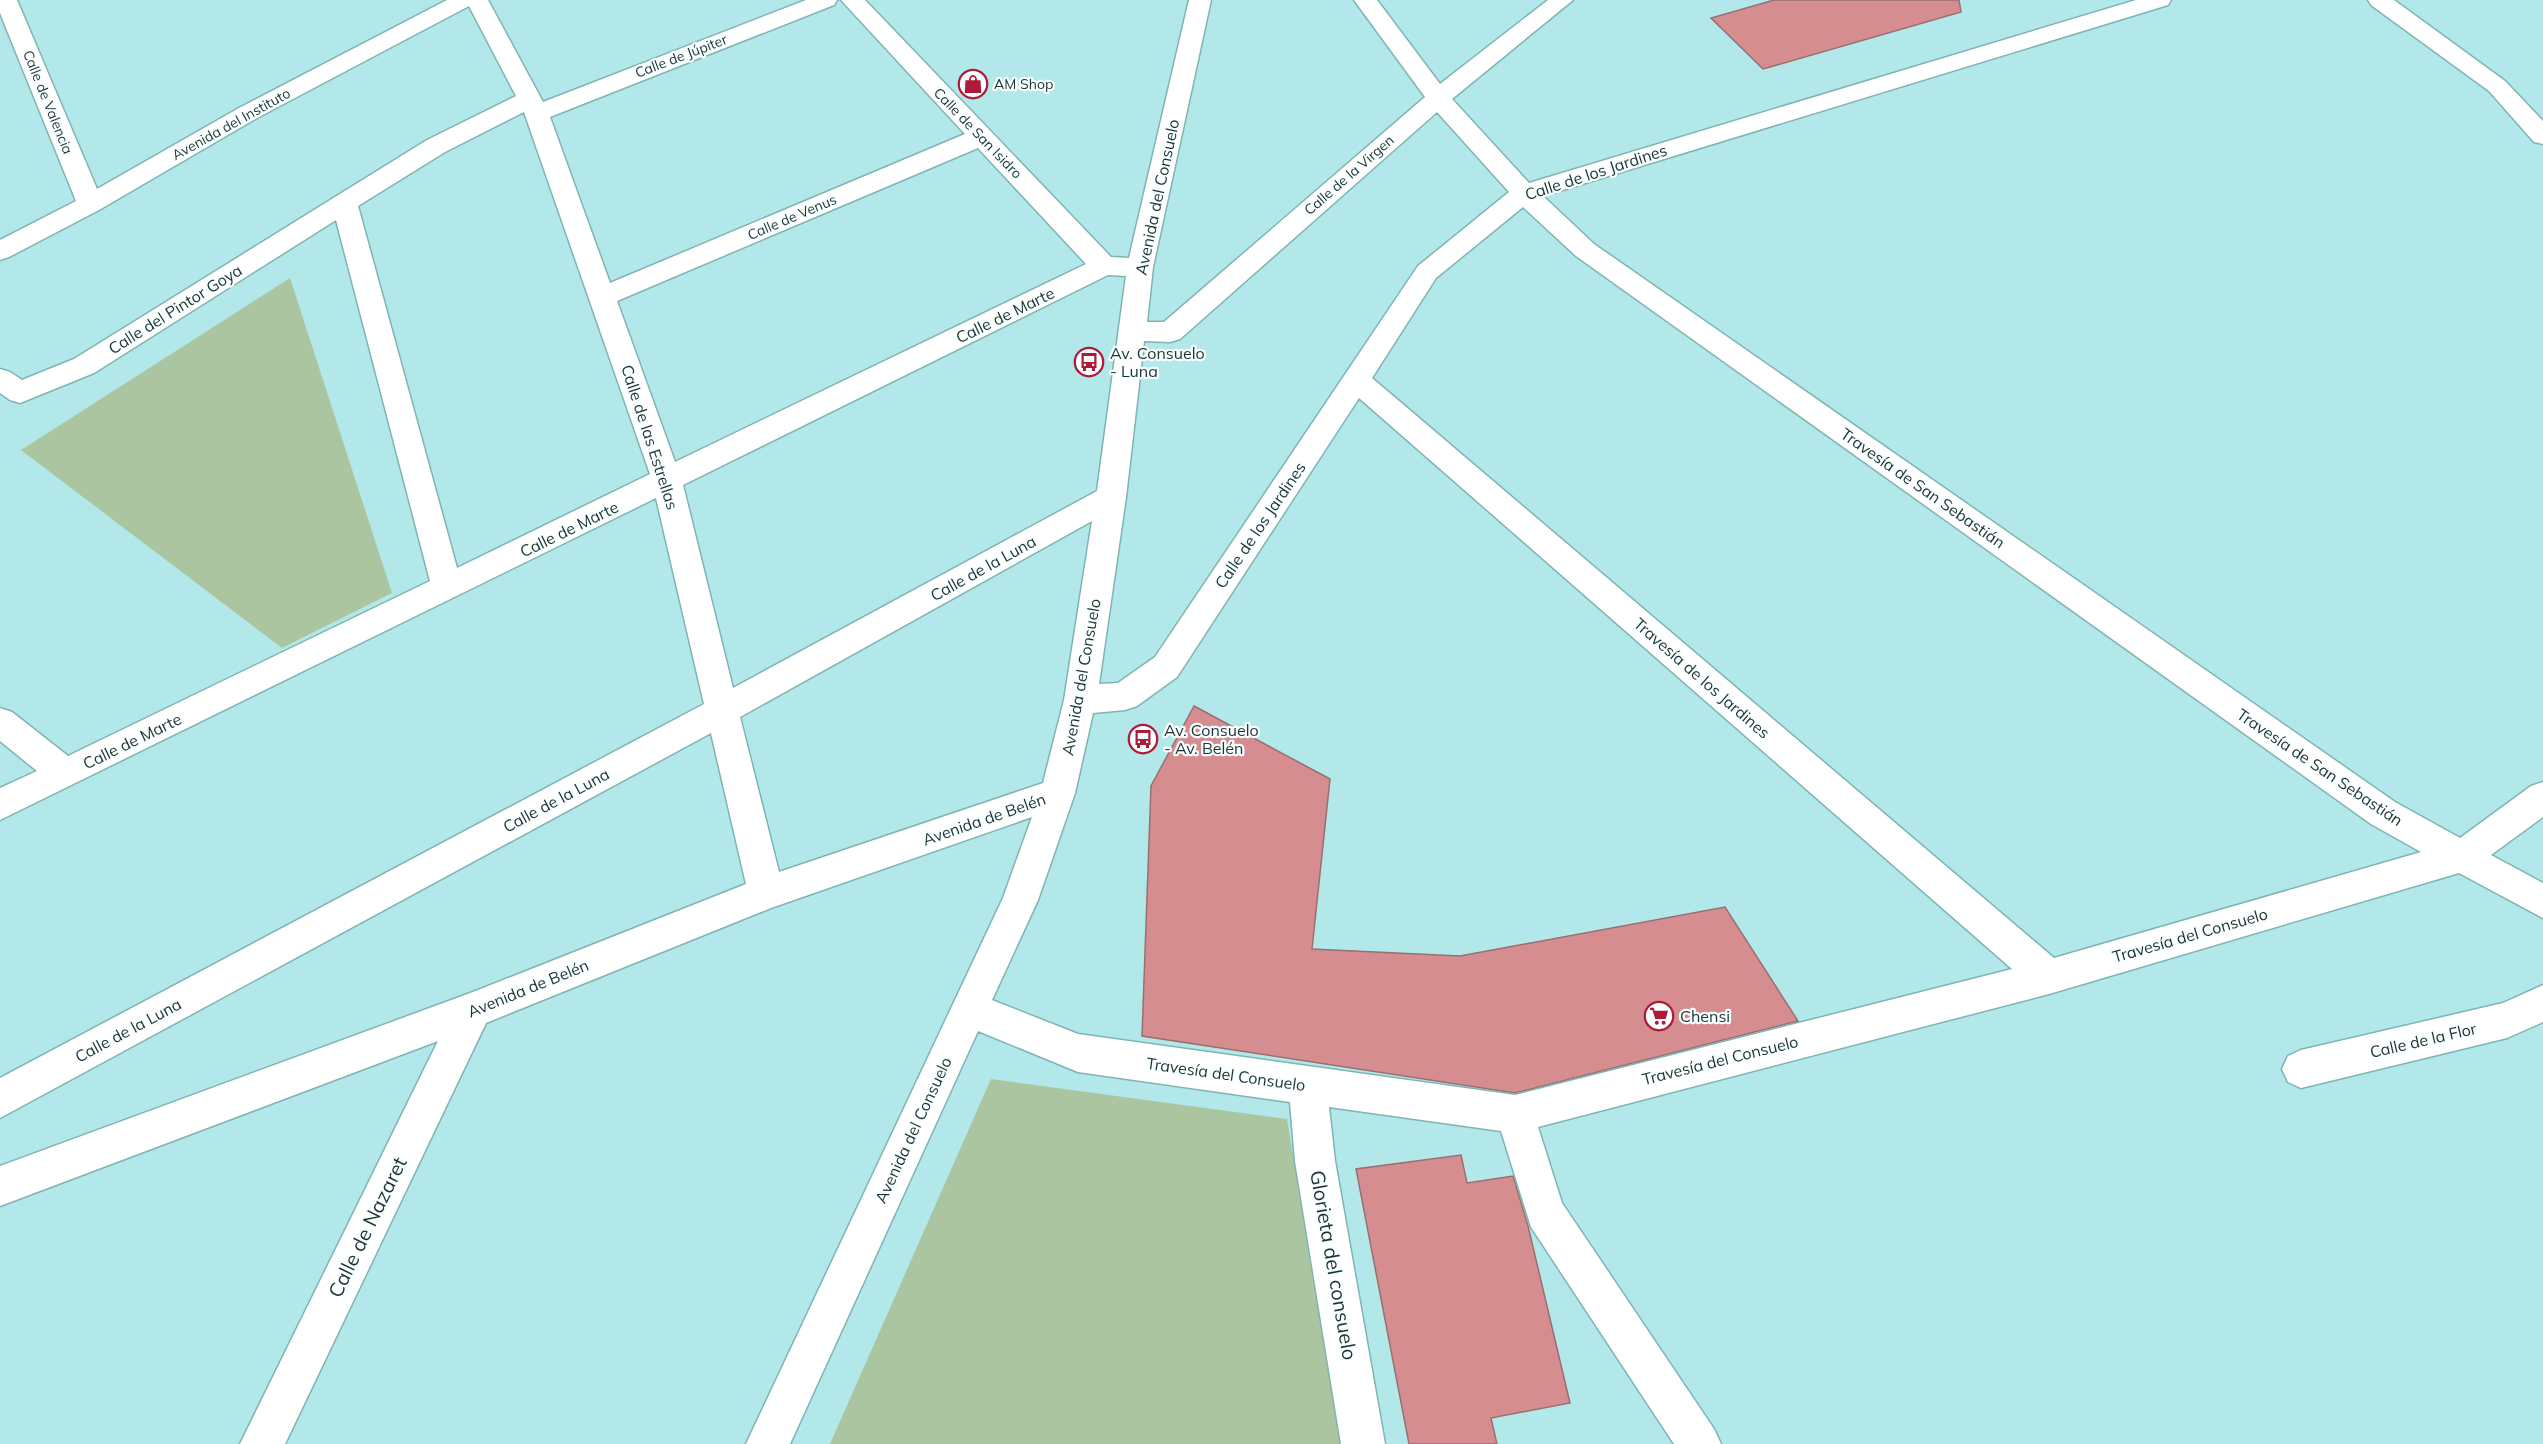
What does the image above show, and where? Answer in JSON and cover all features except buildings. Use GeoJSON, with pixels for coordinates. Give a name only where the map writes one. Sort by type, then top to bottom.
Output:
{"type":"FeatureCollection","features":[{"type":"Feature","properties":{"kind":"street","name":"Calle de Valencia"},"geometry":{"type":"LineString","coordinates":[[6,0],[90,204]]}},
{"type":"Feature","properties":{"kind":"street","name":"Avenida del Instituto"},"geometry":{"type":"LineString","coordinates":[[0,251],[90,204],[248,113],[464,0]]}},
{"type":"Feature","properties":{"kind":"street","name":"Calle de las Estrellas"},"geometry":{"type":"LineString","coordinates":[[477,0],[533,106],[667,481],[766,893]]}},
{"type":"Feature","properties":{"kind":"street","name":"Calle de Júpiter"},"geometry":{"type":"LineString","coordinates":[[533,106],[826,0]]}},
{"type":"Feature","properties":{"kind":"street","name":"Calle de San Isidro"},"geometry":{"type":"LineString","coordinates":[[852,0],[1104,266]]}},
{"type":"Feature","properties":{"kind":"street","name":"Avenida del Consuelo"},"geometry":{"type":"LineString","coordinates":[[768,1444],[1020,900],[1058,793],[1080,700],[1111,497],[1140,267],[1200,0]]}},
{"type":"Feature","properties":{"kind":"street","name":"Travesía de San Sebastián"},"geometry":{"type":"LineString","coordinates":[[1365,0],[1438,98],[1524,193],[1586,249],[2383,813],[2543,902]]}},
{"type":"Feature","properties":{"kind":"street","name":"Calle de la Virgen"},"geometry":{"type":"LineString","coordinates":[[1132,331],[1170,332],[1438,98],[1562,0]]}},
{"type":"Feature","properties":{"kind":"street","name":"Calle de los Jardines"},"geometry":{"type":"LineString","coordinates":[[1080,700],[1125,696],[1166,667],[1427,272],[1524,193],[2160,0]]}},
{"type":"Feature","properties":{"kind":"street"},"geometry":{"type":"LineString","coordinates":[[2379,0],[2497,86],[2543,136]]}},
{"type":"Feature","properties":{"kind":"street","name":"Calle del Pintor Goya"},"geometry":{"type":"LineString","coordinates":[[0,380],[20,393],[84,366],[436,146],[533,106]]}},
{"type":"Feature","properties":{"kind":"street","name":"Calle de Venus"},"geometry":{"type":"LineString","coordinates":[[602,297],[981,137]]}},
{"type":"Feature","properties":{"kind":"street"},"geometry":{"type":"LineString","coordinates":[[344,202],[447,588]]}},
{"type":"Feature","properties":{"kind":"street","name":"Calle de Marte"},"geometry":{"type":"LineString","coordinates":[[0,805],[1104,266],[1140,267]]}},
{"type":"Feature","properties":{"kind":"street","name":"Travesía de los Jardines"},"geometry":{"type":"LineString","coordinates":[[1356,380],[2049,976]]}},
{"type":"Feature","properties":{"kind":"street","name":"Calle de la Luna"},"geometry":{"type":"LineString","coordinates":[[0,1100],[723,710],[1111,497]]}},
{"type":"Feature","properties":{"kind":"street"},"geometry":{"type":"LineString","coordinates":[[0,722],[65,773]]}},
{"type":"Feature","properties":{"kind":"street","name":"Avenida de Belén"},"geometry":{"type":"LineString","coordinates":[[0,1186],[473,1010],[766,893],[1058,793]]}},
{"type":"Feature","properties":{"kind":"street"},"geometry":{"type":"LineString","coordinates":[[2463,856],[2543,797]]}},
{"type":"Feature","properties":{"kind":"street","name":"Travesía del Consuelo"},"geometry":{"type":"LineString","coordinates":[[969,1009],[1078,1053],[1515,1114],[2049,976],[2463,856]]}},
{"type":"Feature","properties":{"kind":"street","name":"Calle de la Flor"},"geometry":{"type":"LineString","coordinates":[[2301,1069],[2507,1020],[2543,1003]]}},
{"type":"Feature","properties":{"kind":"street","name":"Calle de Nazaret"},"geometry":{"type":"LineString","coordinates":[[262,1444],[473,1010]]}},
{"type":"Feature","properties":{"kind":"street","name":"Glorieta del consuelo"},"geometry":{"type":"LineString","coordinates":[[1308,1086],[1315,1161],[1363,1444]]}},
{"type":"Feature","properties":{"kind":"street"},"geometry":{"type":"LineString","coordinates":[[1515,1114],[1545,1213],[1699,1444]]}},
{"type":"Feature","properties":{"kind":"green space"},"geometry":{"type":"Polygon","coordinates":[[[290,278],[392,593],[282,648],[21,450],[290,278]]]}},
{"type":"Feature","properties":{"kind":"green space"},"geometry":{"type":"Polygon","coordinates":[[[991,1079],[1287,1119],[1341,1444],[830,1444],[991,1079]]]}},
{"type":"Feature","properties":{"kind":"place","name":"AM Shop"},"geometry":{"type":"Point","coordinates":[973,84]}},
{"type":"Feature","properties":{"kind":"place","name":"Av. Consuelo - Luna"},"geometry":{"type":"Point","coordinates":[1089,362]}},
{"type":"Feature","properties":{"kind":"place","name":"Av. Consuelo - Av. Belén"},"geometry":{"type":"Point","coordinates":[1143,739]}},
{"type":"Feature","properties":{"kind":"place","name":"Chensi"},"geometry":{"type":"Point","coordinates":[1659,1016]}}]}
